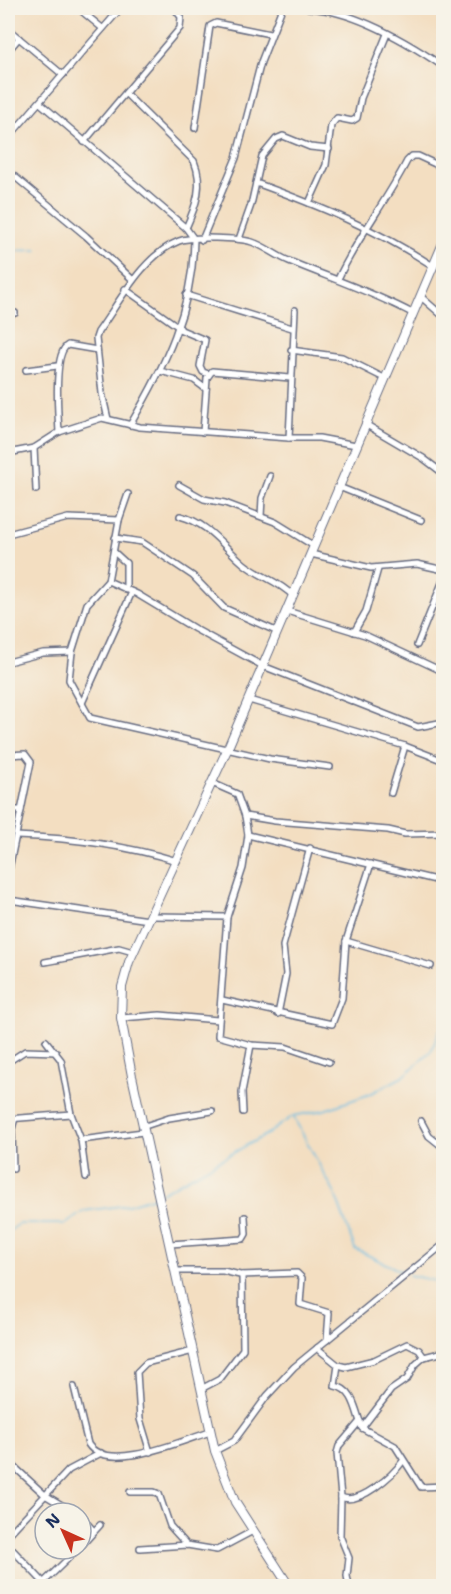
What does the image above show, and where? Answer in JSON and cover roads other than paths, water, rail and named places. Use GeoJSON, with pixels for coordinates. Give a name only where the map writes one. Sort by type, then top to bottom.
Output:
{"type":"FeatureCollection","features":[{"type":"Feature","properties":{"kind":"main road"},"geometry":{"type":"LineString","coordinates":[[289,1587],[229,1490],[215,1451],[177,1271],[152,1174],[121,1018],[122,987],[133,952],[177,861],[249,700],[444,241]]}},
{"type":"Feature","properties":{"kind":"street"},"geometry":{"type":"LineString","coordinates":[[78,8],[102,28]]}},
{"type":"Feature","properties":{"kind":"street"},"geometry":{"type":"LineString","coordinates":[[8,138],[121,8]]}},
{"type":"Feature","properties":{"kind":"street"},"geometry":{"type":"LineString","coordinates":[[84,142],[180,28],[181,16],[174,8]]}},
{"type":"Feature","properties":{"kind":"street"},"geometry":{"type":"LineString","coordinates":[[202,240],[236,158],[270,34],[282,8]]}},
{"type":"Feature","properties":{"kind":"street"},"geometry":{"type":"LineString","coordinates":[[309,8],[349,17],[387,34],[444,67]]}},
{"type":"Feature","properties":{"kind":"street"},"geometry":{"type":"LineString","coordinates":[[195,128],[210,26],[216,22],[270,34]]}},
{"type":"Feature","properties":{"kind":"street"},"geometry":{"type":"LineString","coordinates":[[8,28],[63,75]]}},
{"type":"Feature","properties":{"kind":"street"},"geometry":{"type":"LineString","coordinates":[[309,203],[326,165],[334,121],[341,117],[352,121],[357,118],[361,98],[387,34]]}},
{"type":"Feature","properties":{"kind":"street"},"geometry":{"type":"LineString","coordinates":[[8,51],[19,38]]}},
{"type":"Feature","properties":{"kind":"street"},"geometry":{"type":"LineString","coordinates":[[126,94],[194,161],[198,171],[198,193],[186,228]]}},
{"type":"Feature","properties":{"kind":"street"},"geometry":{"type":"LineString","coordinates":[[40,103],[186,228],[194,239],[179,328],[160,371],[130,425]]}},
{"type":"Feature","properties":{"kind":"street"},"geometry":{"type":"LineString","coordinates":[[239,239],[256,183],[261,156],[279,136],[310,147],[328,149]]}},
{"type":"Feature","properties":{"kind":"street"},"geometry":{"type":"LineString","coordinates":[[338,279],[351,250],[367,229],[412,156],[418,156],[444,168]]}},
{"type":"Feature","properties":{"kind":"street"},"geometry":{"type":"LineString","coordinates":[[8,171],[86,236],[133,280]]}},
{"type":"Feature","properties":{"kind":"street"},"geometry":{"type":"LineString","coordinates":[[256,183],[309,203],[367,229],[405,247],[433,266]]}},
{"type":"Feature","properties":{"kind":"street"},"geometry":{"type":"LineString","coordinates":[[108,419],[97,350],[98,332],[125,289],[164,250],[178,241],[239,239],[254,243],[286,260],[338,279],[412,313]]}},
{"type":"Feature","properties":{"kind":"street"},"geometry":{"type":"LineString","coordinates":[[125,289],[179,328],[205,340],[200,366],[208,376]]}},
{"type":"Feature","properties":{"kind":"street"},"geometry":{"type":"LineString","coordinates":[[186,295],[292,328]]}},
{"type":"Feature","properties":{"kind":"street"},"geometry":{"type":"LineString","coordinates":[[419,296],[444,317]]}},
{"type":"Feature","properties":{"kind":"street"},"geometry":{"type":"LineString","coordinates":[[288,438],[292,328],[295,310]]}},
{"type":"Feature","properties":{"kind":"street"},"geometry":{"type":"LineString","coordinates":[[8,313],[15,313]]}},
{"type":"Feature","properties":{"kind":"street"},"geometry":{"type":"LineString","coordinates":[[59,432],[57,366],[61,350],[68,345],[97,350]]}},
{"type":"Feature","properties":{"kind":"street"},"geometry":{"type":"LineString","coordinates":[[291,350],[342,357],[384,378]]}},
{"type":"Feature","properties":{"kind":"street"},"geometry":{"type":"LineString","coordinates":[[26,370],[57,366]]}},
{"type":"Feature","properties":{"kind":"street"},"geometry":{"type":"LineString","coordinates":[[160,371],[194,380],[207,389]]}},
{"type":"Feature","properties":{"kind":"street"},"geometry":{"type":"LineString","coordinates":[[194,380],[208,376],[215,371],[290,378]]}},
{"type":"Feature","properties":{"kind":"street"},"geometry":{"type":"LineString","coordinates":[[203,432],[208,376]]}},
{"type":"Feature","properties":{"kind":"street"},"geometry":{"type":"LineString","coordinates":[[8,453],[34,448],[59,432],[84,423],[108,419],[130,425],[288,438],[329,439],[356,445]]}},
{"type":"Feature","properties":{"kind":"street"},"geometry":{"type":"LineString","coordinates":[[365,424],[423,458],[444,474]]}},
{"type":"Feature","properties":{"kind":"street"},"geometry":{"type":"LineString","coordinates":[[34,448],[36,490]]}},
{"type":"Feature","properties":{"kind":"street"},"geometry":{"type":"LineString","coordinates":[[261,516],[262,498],[270,476]]}},
{"type":"Feature","properties":{"kind":"street"},"geometry":{"type":"LineString","coordinates":[[179,485],[204,499],[225,503],[261,516],[313,550],[378,569],[417,564],[444,570]]}},
{"type":"Feature","properties":{"kind":"street"},"geometry":{"type":"LineString","coordinates":[[339,487],[421,520]]}},
{"type":"Feature","properties":{"kind":"street"},"geometry":{"type":"LineString","coordinates":[[128,494],[119,520],[108,581],[87,604],[72,652],[69,680],[90,717],[145,728],[227,750],[330,767]]}},
{"type":"Feature","properties":{"kind":"street"},"geometry":{"type":"LineString","coordinates":[[180,516],[192,519],[213,532],[244,564],[285,588],[293,596]]}},
{"type":"Feature","properties":{"kind":"street"},"geometry":{"type":"LineString","coordinates":[[8,534],[68,518],[119,520]]}},
{"type":"Feature","properties":{"kind":"street"},"geometry":{"type":"LineString","coordinates":[[115,538],[142,542],[193,576],[231,613],[278,632]]}},
{"type":"Feature","properties":{"kind":"street"},"geometry":{"type":"LineString","coordinates":[[82,703],[129,591],[126,563],[114,552]]}},
{"type":"Feature","properties":{"kind":"street"},"geometry":{"type":"LineString","coordinates":[[354,632],[366,611],[378,569]]}},
{"type":"Feature","properties":{"kind":"street"},"geometry":{"type":"LineString","coordinates":[[417,645],[444,578]]}},
{"type":"Feature","properties":{"kind":"street"},"geometry":{"type":"LineString","coordinates":[[108,581],[263,666],[418,727],[444,722]]}},
{"type":"Feature","properties":{"kind":"street"},"geometry":{"type":"LineString","coordinates":[[287,611],[354,632],[444,672]]}},
{"type":"Feature","properties":{"kind":"street"},"geometry":{"type":"LineString","coordinates":[[8,654],[8,662],[43,653],[72,652]]}},
{"type":"Feature","properties":{"kind":"street"},"geometry":{"type":"LineString","coordinates":[[249,700],[405,746],[444,761]]}},
{"type":"Feature","properties":{"kind":"street"},"geometry":{"type":"LineString","coordinates":[[391,793],[405,746]]}},
{"type":"Feature","properties":{"kind":"street"},"geometry":{"type":"LineString","coordinates":[[8,755],[25,754],[31,762],[8,871]]}},
{"type":"Feature","properties":{"kind":"street"},"geometry":{"type":"LineString","coordinates":[[212,783],[237,794],[245,816],[248,835],[243,868],[227,917],[222,1000],[217,1033],[220,1038],[251,1045],[285,1047],[329,1062]]}},
{"type":"Feature","properties":{"kind":"street"},"geometry":{"type":"LineString","coordinates":[[8,810],[21,810]]}},
{"type":"Feature","properties":{"kind":"street"},"geometry":{"type":"LineString","coordinates":[[245,816],[275,821],[388,830],[405,834],[444,833]]}},
{"type":"Feature","properties":{"kind":"street"},"geometry":{"type":"LineString","coordinates":[[248,835],[310,848],[444,882]]}},
{"type":"Feature","properties":{"kind":"street"},"geometry":{"type":"LineString","coordinates":[[16,836],[64,838],[155,854],[177,861]]}},
{"type":"Feature","properties":{"kind":"street"},"geometry":{"type":"LineString","coordinates":[[278,1014],[286,974],[283,946],[310,848]]}},
{"type":"Feature","properties":{"kind":"street"},"geometry":{"type":"LineString","coordinates":[[222,1000],[332,1024],[342,998],[346,941],[371,864]]}},
{"type":"Feature","properties":{"kind":"street"},"geometry":{"type":"LineString","coordinates":[[8,886],[8,901],[150,918],[227,917]]}},
{"type":"Feature","properties":{"kind":"street"},"geometry":{"type":"LineString","coordinates":[[346,941],[431,966]]}},
{"type":"Feature","properties":{"kind":"street"},"geometry":{"type":"LineString","coordinates":[[45,962],[119,948],[133,952]]}},
{"type":"Feature","properties":{"kind":"street"},"geometry":{"type":"LineString","coordinates":[[121,1018],[168,1015],[218,1020]]}},
{"type":"Feature","properties":{"kind":"street"},"geometry":{"type":"LineString","coordinates":[[46,1041],[56,1052],[67,1081],[71,1114],[81,1140],[86,1177]]}},
{"type":"Feature","properties":{"kind":"street"},"geometry":{"type":"LineString","coordinates":[[243,1112],[242,1092],[251,1045]]}},
{"type":"Feature","properties":{"kind":"street"},"geometry":{"type":"LineString","coordinates":[[8,1062],[25,1051],[56,1052]]}},
{"type":"Feature","properties":{"kind":"street"},"geometry":{"type":"LineString","coordinates":[[81,1140],[143,1129],[170,1118],[212,1112]]}},
{"type":"Feature","properties":{"kind":"street"},"geometry":{"type":"LineString","coordinates":[[8,1119],[71,1114]]}},
{"type":"Feature","properties":{"kind":"street"},"geometry":{"type":"LineString","coordinates":[[13,1169],[12,1129],[15,1118]]}},
{"type":"Feature","properties":{"kind":"street"},"geometry":{"type":"LineString","coordinates":[[421,1121],[429,1136],[444,1148]]}},
{"type":"Feature","properties":{"kind":"street"},"geometry":{"type":"LineString","coordinates":[[170,1244],[243,1239],[246,1234],[245,1217]]}},
{"type":"Feature","properties":{"kind":"street"},"geometry":{"type":"LineString","coordinates":[[215,1451],[234,1442],[284,1377],[444,1244]]}},
{"type":"Feature","properties":{"kind":"street"},"geometry":{"type":"LineString","coordinates":[[177,1271],[223,1271],[242,1275],[251,1273],[300,1274],[302,1278],[300,1304],[329,1313],[327,1340]]}},
{"type":"Feature","properties":{"kind":"street"},"geometry":{"type":"LineString","coordinates":[[201,1389],[220,1378],[243,1349],[242,1275]]}},
{"type":"Feature","properties":{"kind":"street"},"geometry":{"type":"LineString","coordinates":[[318,1348],[338,1365],[346,1367],[374,1360],[407,1344],[419,1350],[424,1357]]}},
{"type":"Feature","properties":{"kind":"street"},"geometry":{"type":"LineString","coordinates":[[150,1452],[140,1419],[137,1372],[146,1363],[193,1351]]}},
{"type":"Feature","properties":{"kind":"street"},"geometry":{"type":"LineString","coordinates":[[349,1587],[347,1576],[349,1558],[340,1536],[341,1497],[337,1453],[339,1446],[361,1425],[391,1390],[407,1379],[415,1365],[424,1357],[444,1352]]}},
{"type":"Feature","properties":{"kind":"street"},"geometry":{"type":"LineString","coordinates":[[338,1365],[335,1386],[340,1386],[352,1398],[361,1425],[395,1446],[421,1487],[444,1486]]}},
{"type":"Feature","properties":{"kind":"street"},"geometry":{"type":"LineString","coordinates":[[74,1387],[88,1444],[93,1450],[101,1453],[111,1456],[150,1452],[210,1432]]}},
{"type":"Feature","properties":{"kind":"street"},"geometry":{"type":"LineString","coordinates":[[8,1535],[69,1470],[101,1453]]}},
{"type":"Feature","properties":{"kind":"street"},"geometry":{"type":"LineString","coordinates":[[8,1461],[45,1495],[55,1501]]}},
{"type":"Feature","properties":{"kind":"street"},"geometry":{"type":"LineString","coordinates":[[341,1497],[350,1500],[366,1494],[393,1475],[403,1461]]}},
{"type":"Feature","properties":{"kind":"street"},"geometry":{"type":"LineString","coordinates":[[130,1492],[159,1494],[170,1526],[187,1545]]}},
{"type":"Feature","properties":{"kind":"street"},"geometry":{"type":"LineString","coordinates":[[94,1531],[100,1525]]}},
{"type":"Feature","properties":{"kind":"street"},"geometry":{"type":"LineString","coordinates":[[140,1548],[187,1545],[217,1550],[253,1531]]}},
{"type":"Feature","properties":{"kind":"street"},"geometry":{"type":"LineString","coordinates":[[8,1545],[46,1584],[67,1561]]}},
{"type":"Feature","properties":{"kind":"street"},"geometry":{"type":"LineString","coordinates":[[8,1555],[14,1551]]}},
{"type":"Feature","properties":{"kind":"waterway"},"geometry":{"type":"LineString","coordinates":[[8,251],[37,250]]}},
{"type":"Feature","properties":{"kind":"waterway"},"geometry":{"type":"LineString","coordinates":[[161,1193],[269,1133],[293,1116],[324,1110],[370,1094],[404,1076],[431,1051],[444,1021]]}},
{"type":"Feature","properties":{"kind":"waterway"},"geometry":{"type":"LineString","coordinates":[[293,1116],[335,1194],[355,1249],[405,1273]]}},
{"type":"Feature","properties":{"kind":"waterway"},"geometry":{"type":"LineString","coordinates":[[8,1232],[19,1224],[66,1224],[84,1211],[128,1205],[154,1197]]}},
{"type":"Feature","properties":{"kind":"waterway"},"geometry":{"type":"LineString","coordinates":[[409,1275],[444,1283]]}}]}
